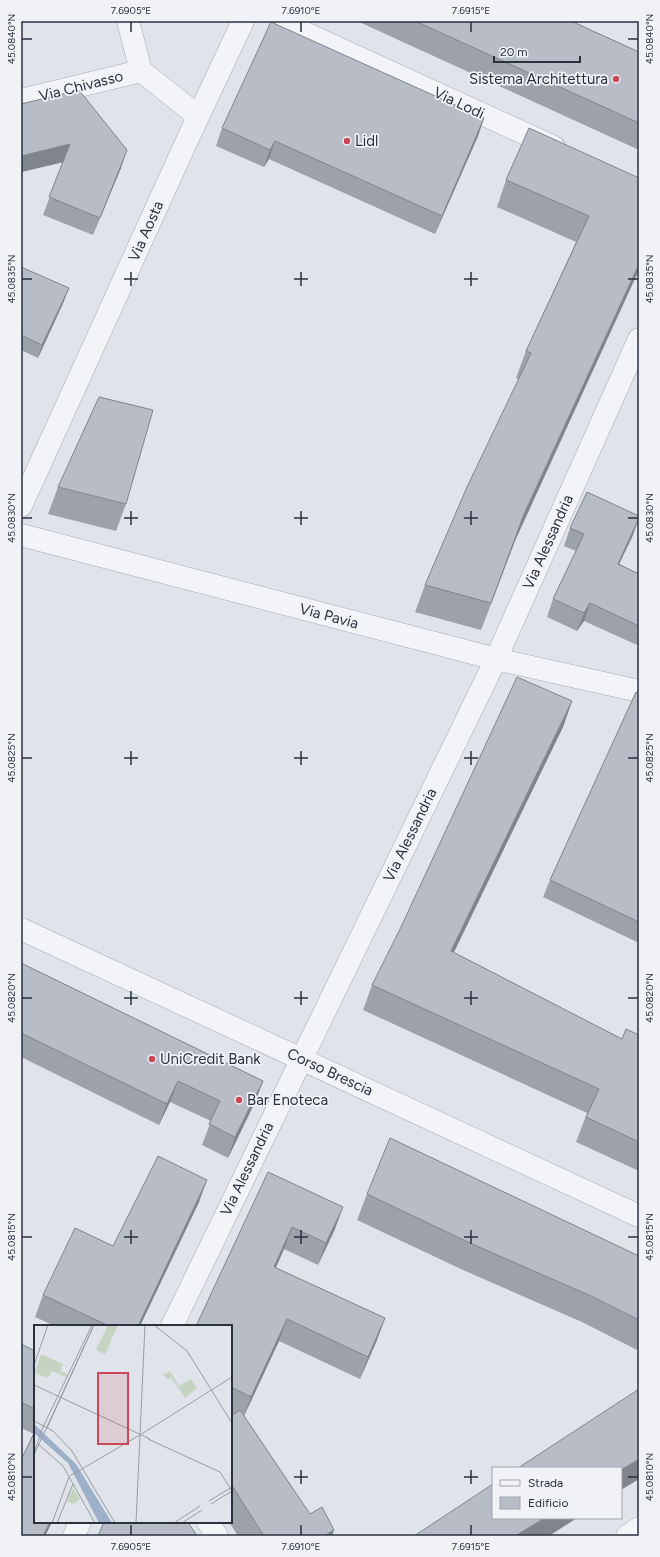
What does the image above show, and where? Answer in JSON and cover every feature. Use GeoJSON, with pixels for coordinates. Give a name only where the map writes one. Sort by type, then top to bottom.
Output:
{"type":"FeatureCollection","features":[{"type":"Feature","properties":{"kind":"street","name":"Via Chivasso"},"geometry":{"type":"LineString","coordinates":[[128,21],[141,72],[198,116]]}},
{"type":"Feature","properties":{"kind":"street","name":"Via Aosta"},"geometry":{"type":"LineString","coordinates":[[21,506],[198,116],[243,21]]}},
{"type":"Feature","properties":{"kind":"street","name":"Via Lodi"},"geometry":{"type":"LineString","coordinates":[[279,21],[574,156]]}},
{"type":"Feature","properties":{"kind":"street","name":"Via Chivasso"},"geometry":{"type":"LineString","coordinates":[[21,100],[141,72]]}},
{"type":"Feature","properties":{"kind":"street","name":"Via Alessandria"},"geometry":{"type":"LineString","coordinates":[[172,1325],[496,659],[639,339]]}},
{"type":"Feature","properties":{"kind":"street","name":"Via Pavia"},"geometry":{"type":"LineString","coordinates":[[21,535],[496,659],[639,691]]}},
{"type":"Feature","properties":{"kind":"street","name":"Corso Brescia"},"geometry":{"type":"LineString","coordinates":[[21,929],[639,1216]]}},
{"type":"Feature","properties":{"kind":"street"},"geometry":{"type":"LineString","coordinates":[[74,1536],[80,1523]]}},
{"type":"Feature","properties":{"kind":"street"},"geometry":{"type":"LineString","coordinates":[[209,1523],[217,1536]]}},
{"type":"Feature","properties":{"kind":"street"},"geometry":{"type":"LineString","coordinates":[[627,1536],[639,1528]]}},
{"type":"Feature","properties":{"kind":"building"},"geometry":{"type":"Polygon","coordinates":[[[415,21],[571,21],[639,52],[639,123],[415,21]]]}},
{"type":"Feature","properties":{"kind":"building","name":"Lidl"},"geometry":{"type":"Polygon","coordinates":[[[271,22],[484,118],[442,216],[275,141],[270,150],[222,128],[271,22]]]}},
{"type":"Feature","properties":{"kind":"building"},"geometry":{"type":"Polygon","coordinates":[[[79,90],[127,150],[100,218],[49,197],[70,144],[21,156],[21,104],[79,90]]]}},
{"type":"Feature","properties":{"kind":"building"},"geometry":{"type":"Polygon","coordinates":[[[529,128],[639,178],[639,264],[524,514],[491,603],[425,585],[467,487],[531,353],[526,351],[589,216],[506,180],[529,128]]]}},
{"type":"Feature","properties":{"kind":"building"},"geometry":{"type":"Polygon","coordinates":[[[21,267],[69,288],[42,345],[21,335],[21,267]]]}},
{"type":"Feature","properties":{"kind":"building"},"geometry":{"type":"Polygon","coordinates":[[[99,397],[153,410],[126,504],[58,487],[99,397]]]}},
{"type":"Feature","properties":{"kind":"building"},"geometry":{"type":"Polygon","coordinates":[[[587,492],[639,516],[618,564],[639,574],[639,626],[590,603],[584,613],[553,599],[584,534],[570,528],[587,492]]]}},
{"type":"Feature","properties":{"kind":"building"},"geometry":{"type":"Polygon","coordinates":[[[517,677],[572,701],[451,951],[622,1039],[626,1029],[639,1035],[639,1142],[586,1117],[599,1089],[372,985],[401,927],[517,677]]]}},
{"type":"Feature","properties":{"kind":"building"},"geometry":{"type":"Polygon","coordinates":[[[636,692],[639,693],[639,922],[550,880],[636,692]]]}},
{"type":"Feature","properties":{"kind":"building"},"geometry":{"type":"Polygon","coordinates":[[[21,963],[263,1081],[235,1137],[209,1124],[220,1101],[178,1081],[167,1104],[21,1033],[21,963]]]}},
{"type":"Feature","properties":{"kind":"building"},"geometry":{"type":"Polygon","coordinates":[[[390,1138],[639,1256],[639,1320],[591,1296],[472,1244],[367,1194],[390,1138]]]}},
{"type":"Feature","properties":{"kind":"building"},"geometry":{"type":"Polygon","coordinates":[[[158,1156],[207,1180],[138,1325],[107,1325],[43,1295],[75,1228],[113,1246],[158,1156]]]}},
{"type":"Feature","properties":{"kind":"building"},"geometry":{"type":"Polygon","coordinates":[[[268,1172],[343,1207],[326,1243],[292,1227],[274,1267],[385,1318],[368,1357],[287,1319],[251,1397],[232,1388],[232,1325],[196,1325],[268,1172]]]}},
{"type":"Feature","properties":{"kind":"building"},"geometry":{"type":"Polygon","coordinates":[[[21,1344],[34,1350],[34,1408],[21,1402],[21,1344]]]}},
{"type":"Feature","properties":{"kind":"building"},"geometry":{"type":"Polygon","coordinates":[[[639,1389],[639,1459],[622,1469],[622,1467],[520,1467],[639,1389]]]}},
{"type":"Feature","properties":{"kind":"building"},"geometry":{"type":"Polygon","coordinates":[[[240,1410],[310,1514],[322,1507],[334,1530],[324,1536],[264,1536],[232,1486],[232,1415],[240,1410]]]}},
{"type":"Feature","properties":{"kind":"building"},"geometry":{"type":"Polygon","coordinates":[[[34,1433],[34,1523],[50,1523],[43,1536],[21,1536],[21,1460],[34,1433]]]}},
{"type":"Feature","properties":{"kind":"building"},"geometry":{"type":"Polygon","coordinates":[[[492,1485],[492,1519],[543,1519],[515,1536],[414,1536],[492,1485]]]}},
{"type":"Feature","properties":{"kind":"building"},"geometry":{"type":"Polygon","coordinates":[[[104,1523],[189,1523],[197,1536],[98,1536],[104,1523]]]}},
{"type":"Feature","properties":{"kind":"place","name":"Sistema Architettura"},"geometry":{"type":"Point","coordinates":[616,79]}},
{"type":"Feature","properties":{"kind":"place","name":"Lidl"},"geometry":{"type":"Point","coordinates":[347,141]}},
{"type":"Feature","properties":{"kind":"place","name":"UniCredit Bank"},"geometry":{"type":"Point","coordinates":[152,1059]}},
{"type":"Feature","properties":{"kind":"place","name":"Bar Enoteca"},"geometry":{"type":"Point","coordinates":[239,1100]}}]}
